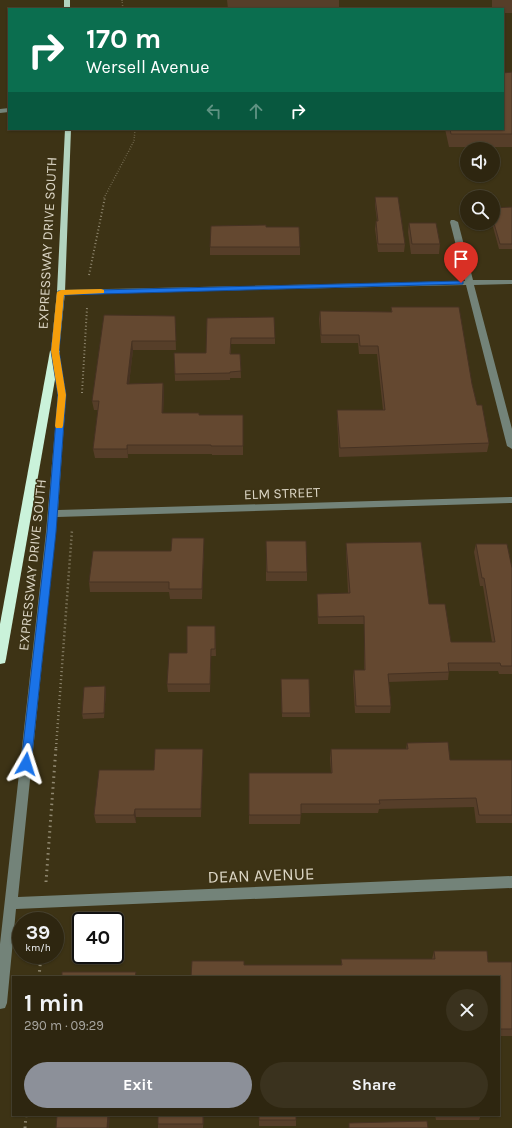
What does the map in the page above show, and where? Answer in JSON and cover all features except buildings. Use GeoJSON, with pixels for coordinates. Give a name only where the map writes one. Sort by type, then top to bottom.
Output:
{"type":"FeatureCollection","features":[{"type":"Feature","properties":{"kind":"highway"},"geometry":{"type":"LineString","coordinates":[[0,659],[55,351]]}},
{"type":"Feature","properties":{"kind":"main road","name":"EXPRESSWAY DRIVE SOUTH"},"geometry":{"type":"LineString","coordinates":[[55,351],[61,292],[68,130]]}},
{"type":"Feature","properties":{"kind":"street"},"geometry":{"type":"LineString","coordinates":[[454,222],[512,446]]}},
{"type":"Feature","properties":{"kind":"street"},"geometry":{"type":"LineString","coordinates":[[61,292],[512,282]]}},
{"type":"Feature","properties":{"kind":"street","name":"EXPRESSWAY DRIVE SOUTH"},"geometry":{"type":"LineString","coordinates":[[0,1002],[53,514],[62,395],[55,351]]}},
{"type":"Feature","properties":{"kind":"street","name":"ELM STREET"},"geometry":{"type":"LineString","coordinates":[[53,514],[512,500]]}},
{"type":"Feature","properties":{"kind":"street","name":"DEAN AVENUE"},"geometry":{"type":"LineString","coordinates":[[11,903],[512,882]]}},
{"type":"Feature","properties":{"kind":"path"},"geometry":{"type":"LineString","coordinates":[[39,976],[40,964]]}},
{"type":"Feature","properties":{"kind":"path"},"geometry":{"type":"LineString","coordinates":[[25,1128],[26,1116]]}},
{"type":"Feature","properties":{"kind":"slow traffic"},"geometry":{"type":"LineString","coordinates":[[59,426],[62,395],[55,351],[61,292],[101,291]]}},
{"type":"Feature","properties":{"kind":"route"},"geometry":{"type":"LineString","coordinates":[[26,764],[51,532],[62,395],[55,351],[61,292],[461,283]]}}]}
